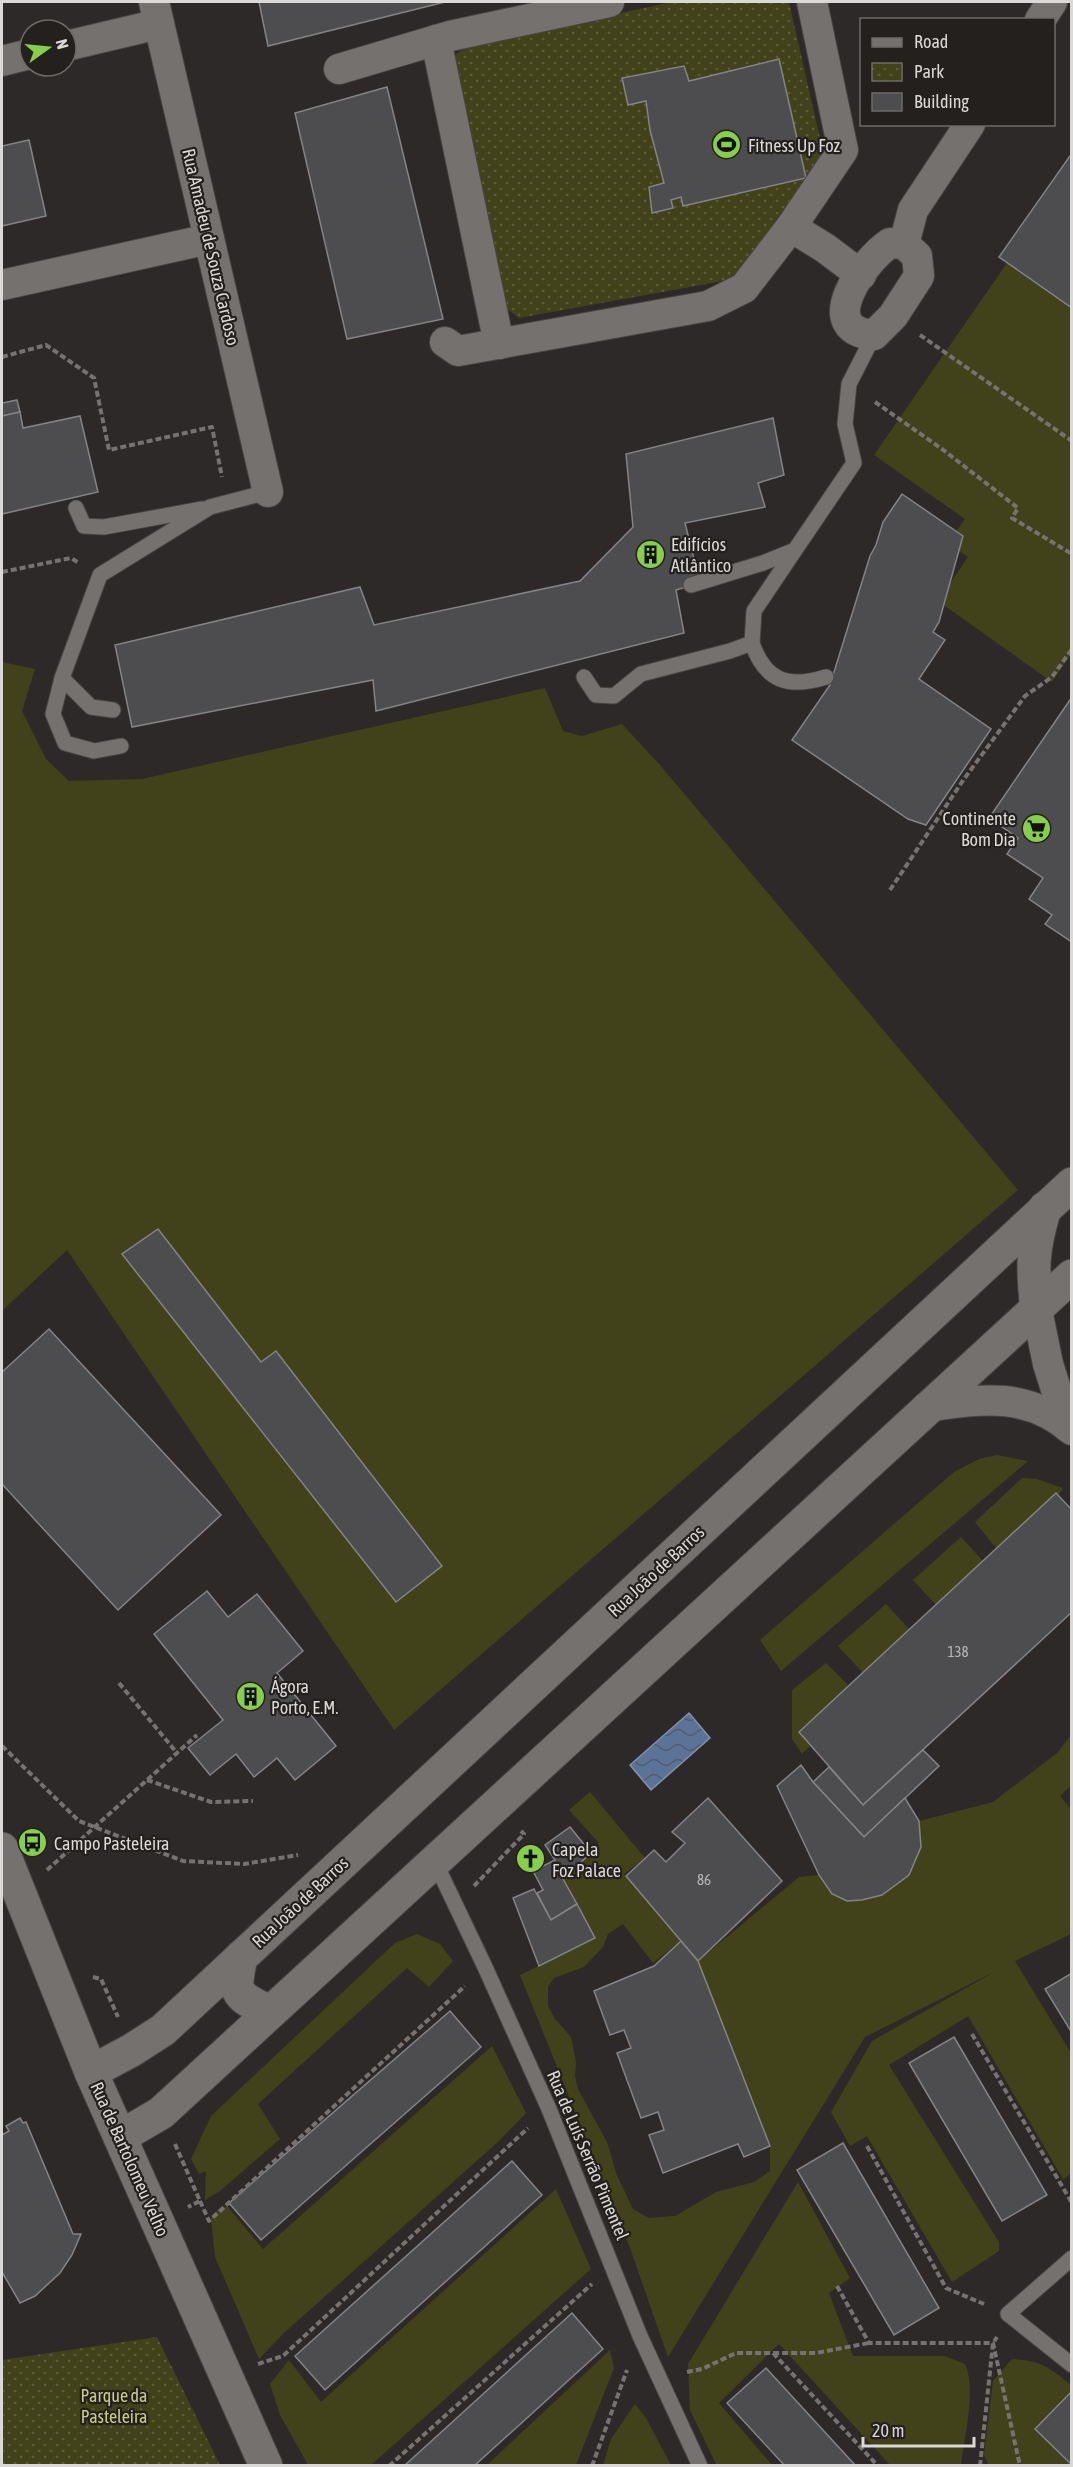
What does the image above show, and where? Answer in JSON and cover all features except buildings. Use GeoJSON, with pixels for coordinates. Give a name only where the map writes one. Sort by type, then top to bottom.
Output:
{"type":"FeatureCollection","features":[{"type":"Feature","properties":{"kind":"street"},"geometry":{"type":"LineString","coordinates":[[339,69],[436,40],[609,2]]}},
{"type":"Feature","properties":{"kind":"street"},"geometry":{"type":"LineString","coordinates":[[445,342],[458,351],[499,344],[708,306],[744,288],[791,227],[843,150],[812,2]]}},
{"type":"Feature","properties":{"kind":"street"},"geometry":{"type":"LineString","coordinates":[[1041,18],[1052,2]]}},
{"type":"Feature","properties":{"kind":"street"},"geometry":{"type":"LineString","coordinates":[[78,42],[156,13]]}},
{"type":"Feature","properties":{"kind":"street","name":"Rua Amadeu de Souza Cardoso"},"geometry":{"type":"LineString","coordinates":[[156,13],[268,492]]}},
{"type":"Feature","properties":{"kind":"street"},"geometry":{"type":"LineString","coordinates":[[436,40],[499,344]]}},
{"type":"Feature","properties":{"kind":"street"},"geometry":{"type":"LineString","coordinates":[[2,61],[18,57]]}},
{"type":"Feature","properties":{"kind":"street"},"geometry":{"type":"LineString","coordinates":[[904,244],[913,210],[969,126]]}},
{"type":"Feature","properties":{"kind":"street"},"geometry":{"type":"LineString","coordinates":[[791,227],[825,248],[861,275]]}},
{"type":"Feature","properties":{"kind":"street"},"geometry":{"type":"LineString","coordinates":[[2,285],[208,238]]}},
{"type":"Feature","properties":{"kind":"street"},"geometry":{"type":"LineString","coordinates":[[890,243],[904,244],[917,256],[919,276],[884,326],[858,334],[846,324],[844,307],[876,253],[890,243]]}},
{"type":"Feature","properties":{"kind":"street","name":"Rua João de Barros"},"geometry":{"type":"LineString","coordinates":[[91,2072],[163,2030],[1071,1184]]}},
{"type":"Feature","properties":{"kind":"street"},"geometry":{"type":"LineString","coordinates":[[1045,1208],[1034,1244],[1032,1268],[1037,1310],[1048,1364],[1070,1428]]}},
{"type":"Feature","properties":{"kind":"street"},"geometry":{"type":"LineString","coordinates":[[120,2137],[161,2113],[927,1407],[1037,1310],[1071,1276]]}},
{"type":"Feature","properties":{"kind":"street"},"geometry":{"type":"LineString","coordinates":[[927,1407],[988,1398],[1011,1401],[1045,1412],[1070,1428]]}},
{"type":"Feature","properties":{"kind":"street","name":"Rua de Bartolomeu Velho"},"geometry":{"type":"LineString","coordinates":[[2,1848],[91,2072],[266,2466]]}},
{"type":"Feature","properties":{"kind":"street","name":"Rua João de Barros"},"geometry":{"type":"LineString","coordinates":[[240,1957],[235,1984],[243,1999],[269,2012]]}},
{"type":"Feature","properties":{"kind":"lane"},"geometry":{"type":"LineString","coordinates":[[826,677],[797,683],[781,680],[759,663],[752,643],[754,611],[854,463],[845,424],[849,384],[884,326]]}},
{"type":"Feature","properties":{"kind":"lane"},"geometry":{"type":"LineString","coordinates":[[76,508],[84,526],[104,527],[210,507],[268,492]]}},
{"type":"Feature","properties":{"kind":"lane"},"geometry":{"type":"LineString","coordinates":[[121,746],[94,751],[65,743],[53,714],[62,678],[100,575],[210,507]]}},
{"type":"Feature","properties":{"kind":"lane"},"geometry":{"type":"LineString","coordinates":[[691,585],[763,563],[795,550]]}},
{"type":"Feature","properties":{"kind":"lane"},"geometry":{"type":"LineString","coordinates":[[584,677],[596,695],[614,696],[641,674],[752,643]]}},
{"type":"Feature","properties":{"kind":"lane"},"geometry":{"type":"LineString","coordinates":[[62,678],[91,707],[113,710]]}},
{"type":"Feature","properties":{"kind":"lane","name":"Rua de Luís Serrão Pimentel"},"geometry":{"type":"LineString","coordinates":[[435,1862],[549,2109],[640,2336],[700,2466]]}},
{"type":"Feature","properties":{"kind":"lane"},"geometry":{"type":"LineString","coordinates":[[1071,2258],[1008,2314],[1071,2365]]}},
{"type":"Feature","properties":{"kind":"path"},"geometry":{"type":"LineString","coordinates":[[884,326],[1071,441]]}},
{"type":"Feature","properties":{"kind":"path"},"geometry":{"type":"LineString","coordinates":[[2,357],[46,345],[94,378],[109,450],[212,427],[228,502]]}},
{"type":"Feature","properties":{"kind":"path"},"geometry":{"type":"LineString","coordinates":[[849,384],[942,449],[1018,508],[1012,518],[1071,554]]}},
{"type":"Feature","properties":{"kind":"path"},"geometry":{"type":"LineString","coordinates":[[2,572],[71,558],[100,575]]}},
{"type":"Feature","properties":{"kind":"path"},"geometry":{"type":"LineString","coordinates":[[890,890],[964,779],[1025,696],[1052,677],[1071,649]]}},
{"type":"Feature","properties":{"kind":"path"},"geometry":{"type":"LineString","coordinates":[[119,1683],[177,1753]]}},
{"type":"Feature","properties":{"kind":"path"},"geometry":{"type":"LineString","coordinates":[[20,1895],[197,1735]]}},
{"type":"Feature","properties":{"kind":"path"},"geometry":{"type":"LineString","coordinates":[[2,1746],[79,1821],[183,1861],[244,1864],[307,1852]]}},
{"type":"Feature","properties":{"kind":"path"},"geometry":{"type":"LineString","coordinates":[[147,1780],[211,1802],[253,1801]]}},
{"type":"Feature","properties":{"kind":"path"},"geometry":{"type":"LineString","coordinates":[[200,2201],[209,2221],[485,1967]]}},
{"type":"Feature","properties":{"kind":"path"},"geometry":{"type":"LineString","coordinates":[[972,2034],[1071,2203]]}},
{"type":"Feature","properties":{"kind":"path"},"geometry":{"type":"LineString","coordinates":[[226,2375],[283,2356],[549,2109]]}},
{"type":"Feature","properties":{"kind":"path"},"geometry":{"type":"LineString","coordinates":[[867,2146],[946,2288],[1008,2314],[993,2343],[980,2466]]}},
{"type":"Feature","properties":{"kind":"path"},"geometry":{"type":"LineString","coordinates":[[389,2466],[613,2265]]}},
{"type":"Feature","properties":{"kind":"path"},"geometry":{"type":"LineString","coordinates":[[837,2286],[869,2343]]}},
{"type":"Feature","properties":{"kind":"path"},"geometry":{"type":"LineString","coordinates":[[592,2466],[640,2336]]}},
{"type":"Feature","properties":{"kind":"path"},"geometry":{"type":"LineString","coordinates":[[660,2379],[702,2368],[736,2353],[816,2353],[869,2343],[993,2343]]}},
{"type":"Feature","properties":{"kind":"path"},"geometry":{"type":"LineString","coordinates":[[993,2343],[1020,2466]]}},
{"type":"Feature","properties":{"kind":"path"},"geometry":{"type":"LineString","coordinates":[[772,2353],[878,2466]]}},
{"type":"Feature","properties":{"kind":"green space"},"geometry":{"type":"Polygon","coordinates":[[[672,2],[789,2],[824,156],[734,279],[519,318],[506,308],[453,56],[471,45],[672,2]]]}},
{"type":"Feature","properties":{"kind":"green space"},"geometry":{"type":"Polygon","coordinates":[[[1007,263],[1071,308],[1071,654],[1052,682],[938,601],[968,557],[948,543],[965,519],[874,455],[1007,263]]]}},
{"type":"Feature","properties":{"kind":"green space"},"geometry":{"type":"Polygon","coordinates":[[[2,662],[35,669],[22,711],[46,759],[69,781],[142,779],[545,688],[563,731],[582,736],[622,724],[660,765],[1018,1190],[394,1730],[67,1250],[2,1311],[2,662]]]}},
{"type":"Feature","properties":{"kind":"green space"},"geometry":{"type":"Polygon","coordinates":[[[997,1455],[1028,1461],[781,1671],[760,1640],[954,1472],[979,1459],[997,1455]]]}},
{"type":"Feature","properties":{"kind":"green space"},"geometry":{"type":"Polygon","coordinates":[[[1022,1478],[1037,1479],[1063,1488],[996,1548],[975,1522],[1022,1478]]]}},
{"type":"Feature","properties":{"kind":"green space"},"geometry":{"type":"Polygon","coordinates":[[[961,1537],[983,1561],[936,1605],[913,1580],[961,1537]]]}},
{"type":"Feature","properties":{"kind":"green space"},"geometry":{"type":"Polygon","coordinates":[[[886,1604],[910,1630],[863,1673],[838,1646],[886,1604]]]}},
{"type":"Feature","properties":{"kind":"green space"},"geometry":{"type":"Polygon","coordinates":[[[826,1663],[849,1686],[799,1732],[810,1746],[802,1754],[792,1739],[792,1690],[826,1663]]]}},
{"type":"Feature","properties":{"kind":"green space"},"geometry":{"type":"Polygon","coordinates":[[[1071,1735],[1071,1786],[1060,1796],[1071,1809],[1071,1934],[1015,1961],[1071,2053],[1071,2174],[1063,2179],[968,2016],[889,2065],[999,2242],[999,2251],[952,2282],[867,2136],[850,2146],[831,2112],[872,2041],[996,1971],[865,2037],[668,2357],[630,2248],[520,1975],[595,1938],[563,1879],[599,1843],[569,1810],[590,1792],[645,1858],[624,1874],[681,1941],[653,1963],[623,1924],[608,1934],[603,1947],[584,1967],[554,1978],[548,1987],[548,2006],[555,2019],[571,2037],[578,2089],[608,2144],[616,2173],[633,2209],[649,2218],[675,2216],[716,2192],[754,2182],[770,2171],[770,2146],[698,1961],[799,1877],[819,1875],[832,1894],[847,1901],[882,1895],[909,1875],[921,1847],[919,1821],[993,1802],[1057,1753],[1071,1735]]]}},
{"type":"Feature","properties":{"kind":"green space"},"geometry":{"type":"Polygon","coordinates":[[[417,1934],[440,1944],[453,1961],[429,1987],[407,1968],[258,2104],[280,2139],[220,2191],[205,2200],[206,2171],[199,2174],[191,2159],[211,2116],[395,1943],[417,1934]]]}},
{"type":"Feature","properties":{"kind":"green space"},"geometry":{"type":"Polygon","coordinates":[[[492,2046],[526,2113],[499,2141],[284,2333],[259,2359],[215,2257],[211,2218],[216,2211],[227,2206],[263,2249],[492,2046]]]}},
{"type":"Feature","properties":{"kind":"green space"},"geometry":{"type":"Polygon","coordinates":[[[798,2182],[850,2278],[829,2293],[853,2356],[945,2356],[965,2364],[970,2400],[961,2465],[890,2465],[779,2344],[719,2403],[772,2465],[716,2464],[690,2410],[688,2364],[798,2182]]]}},
{"type":"Feature","properties":{"kind":"green space"},"geometry":{"type":"Polygon","coordinates":[[[556,2189],[591,2269],[371,2465],[308,2465],[280,2415],[270,2384],[289,2360],[321,2402],[556,2189]]]}},
{"type":"Feature","properties":{"kind":"green space","name":"Parque da Pasteleira"},"geometry":{"type":"Polygon","coordinates":[[[157,2337],[220,2465],[2,2465],[2,2360],[157,2337]]]}},
{"type":"Feature","properties":{"kind":"green space"},"geometry":{"type":"Polygon","coordinates":[[[610,2350],[614,2368],[576,2465],[487,2465],[610,2350]]]}},
{"type":"Feature","properties":{"kind":"green space"},"geometry":{"type":"Polygon","coordinates":[[[1012,2359],[1030,2361],[1044,2366],[1071,2385],[1071,2391],[1035,2429],[1071,2465],[989,2465],[984,2455],[993,2381],[1012,2359]]]}},
{"type":"Feature","properties":{"kind":"green space"},"geometry":{"type":"Polygon","coordinates":[[[635,2404],[646,2418],[671,2465],[603,2465],[611,2439],[635,2404]]]}},
{"type":"Feature","properties":{"kind":"water"},"geometry":{"type":"Polygon","coordinates":[[[689,1713],[710,1738],[651,1790],[630,1765],[689,1713]]]}},
{"type":"Feature","properties":{"kind":"place","name":"Fitness Up Foz"},"geometry":{"type":"Point","coordinates":[727,145]}},
{"type":"Feature","properties":{"kind":"place","name":"Edifícios Atlântico"},"geometry":{"type":"Point","coordinates":[650,554]}},
{"type":"Feature","properties":{"kind":"place","name":"Continente Bom Dia"},"geometry":{"type":"Point","coordinates":[1037,828]}},
{"type":"Feature","properties":{"kind":"place","name":"Ágora Porto, E.M."},"geometry":{"type":"Point","coordinates":[250,1696]}},
{"type":"Feature","properties":{"kind":"place","name":"Campo Pasteleira"},"geometry":{"type":"Point","coordinates":[33,1843]}},
{"type":"Feature","properties":{"kind":"place","name":"Capela Foz Palace"},"geometry":{"type":"Point","coordinates":[531,1859]}}]}
